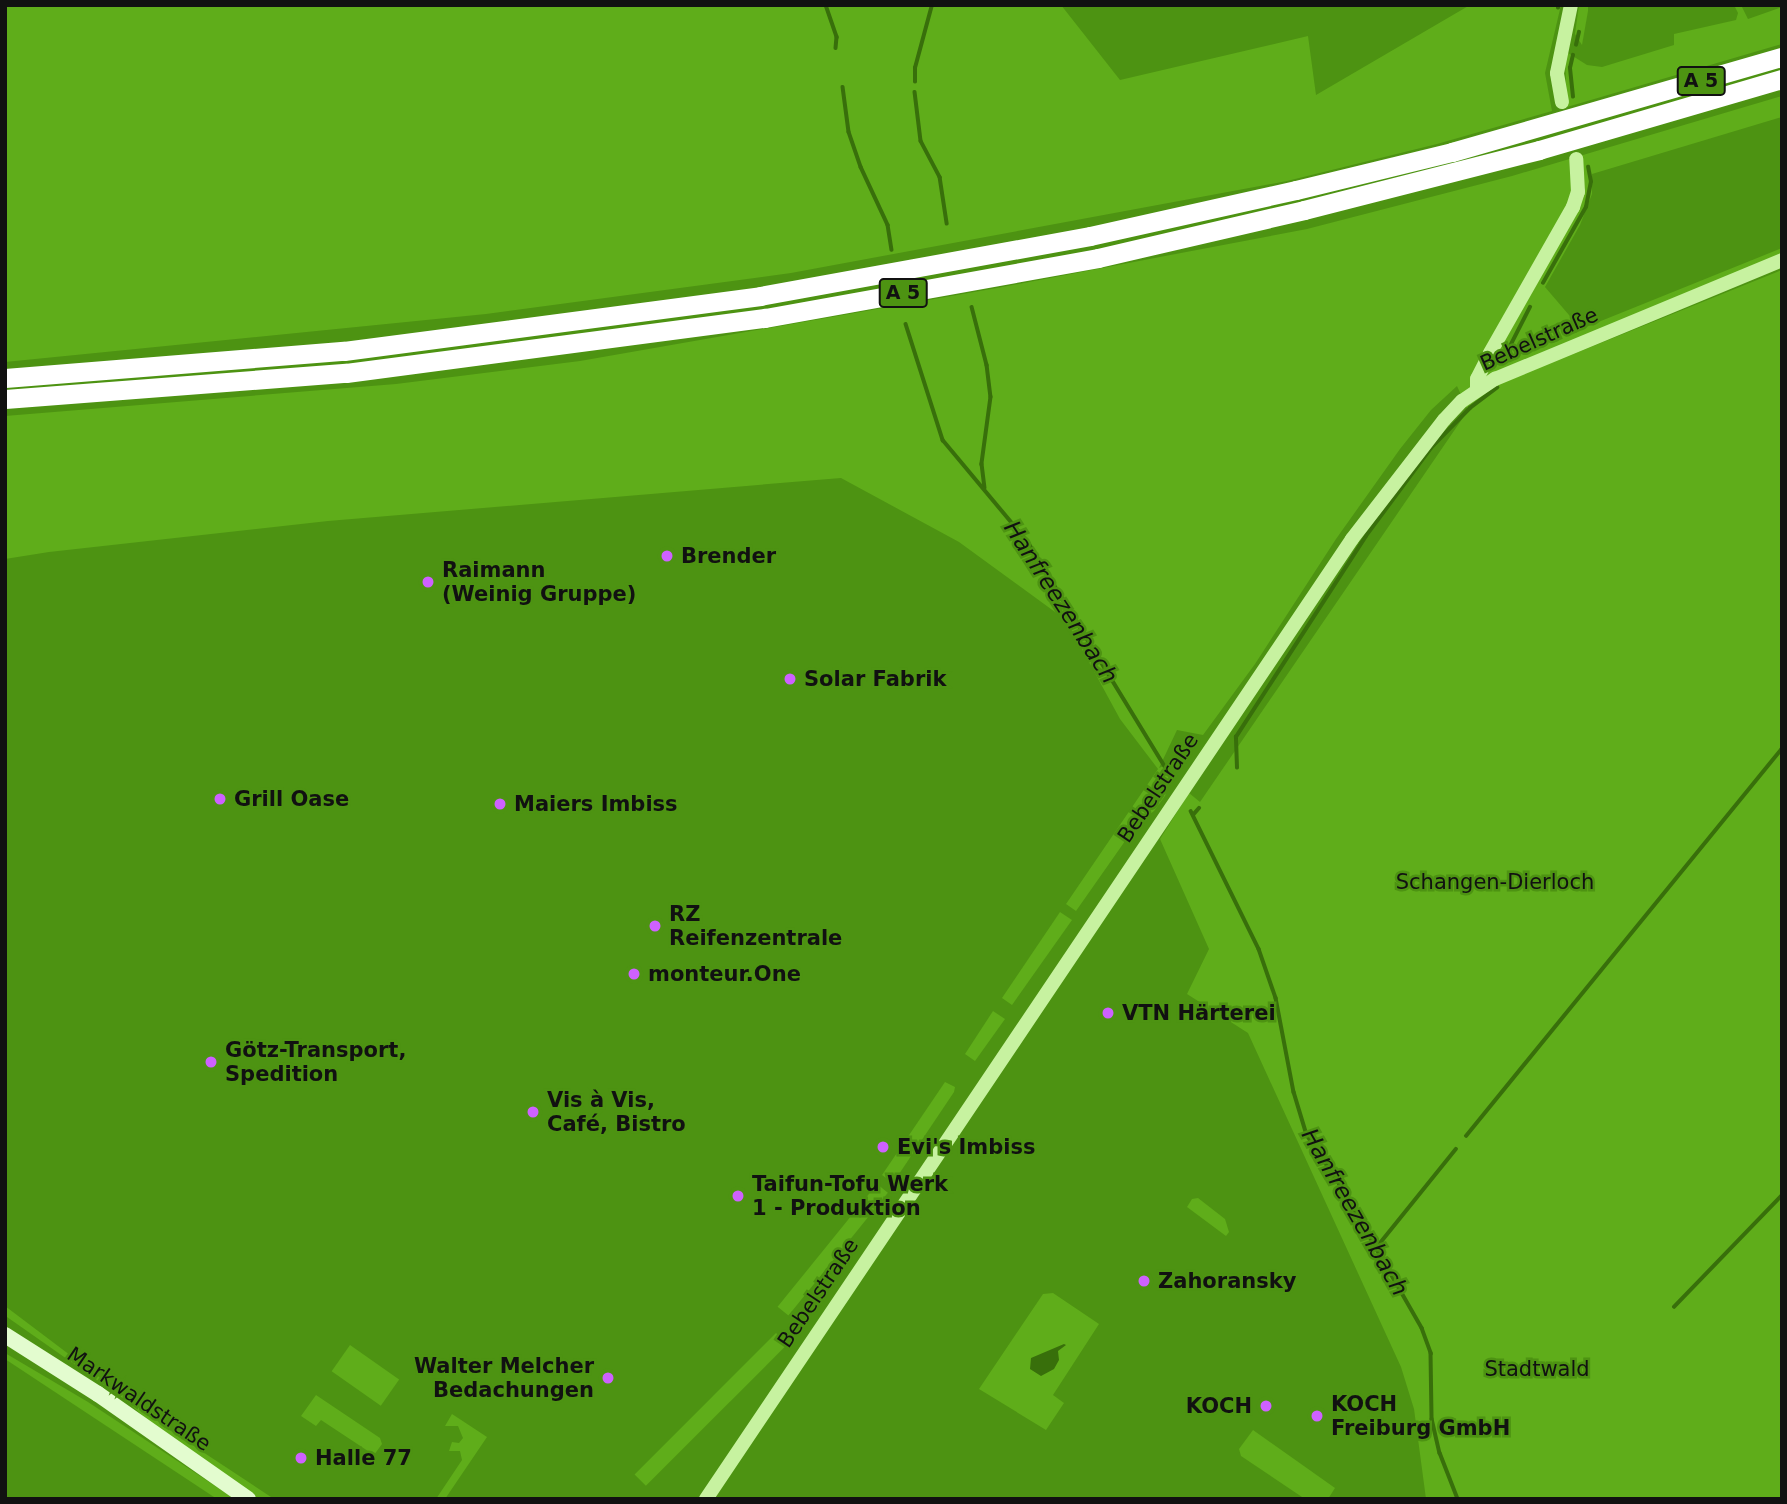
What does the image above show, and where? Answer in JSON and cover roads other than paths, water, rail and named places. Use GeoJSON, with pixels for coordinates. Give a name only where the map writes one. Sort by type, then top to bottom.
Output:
{"type":"FeatureCollection","features":[{"type":"Feature","properties":{"kind":"highway","name":"A 5"},"geometry":{"type":"LineString","coordinates":[[5,378],[344,351],[774,294],[1090,236],[1296,190],[1462,149],[1782,57]]}},
{"type":"Feature","properties":{"kind":"highway","name":"A 5"},"geometry":{"type":"LineString","coordinates":[[5,399],[346,373],[765,318],[1098,257],[1304,210],[1539,150],[1782,79]]}},
{"type":"Feature","properties":{"kind":"main road","name":"Markwaldstraße"},"geometry":{"type":"LineString","coordinates":[[5,1335],[98,1394],[248,1499]]}},
{"type":"Feature","properties":{"kind":"street"},"geometry":{"type":"LineString","coordinates":[[1562,102],[1557,73],[1572,5]]}},
{"type":"Feature","properties":{"kind":"street"},"geometry":{"type":"LineString","coordinates":[[1477,390],[1477,379],[1490,353],[1573,207],[1578,192],[1576,159]]}},
{"type":"Feature","properties":{"kind":"street","name":"Bebelstraße"},"geometry":{"type":"LineString","coordinates":[[706,1499],[1352,540],[1416,452],[1444,419],[1477,390],[1495,379],[1782,260]]}},
{"type":"Feature","properties":{"kind":"street"},"geometry":{"type":"LineString","coordinates":[[1490,353],[1495,379]]}},
{"type":"Feature","properties":{"kind":"waterway","name":"Hanfreezenbach"},"geometry":{"type":"LineString","coordinates":[[826,5],[837,37],[836,48]]}},
{"type":"Feature","properties":{"kind":"waterway"},"geometry":{"type":"LineString","coordinates":[[915,82],[915,68],[932,5]]}},
{"type":"Feature","properties":{"kind":"waterway"},"geometry":{"type":"LineString","coordinates":[[1576,45],[1579,32]]}},
{"type":"Feature","properties":{"kind":"waterway"},"geometry":{"type":"LineString","coordinates":[[1573,55],[1570,68],[1573,97]]}},
{"type":"Feature","properties":{"kind":"waterway","name":"Hanfreezenbach"},"geometry":{"type":"LineString","coordinates":[[843,87],[849,132],[861,167],[888,225],[892,250]]}},
{"type":"Feature","properties":{"kind":"waterway"},"geometry":{"type":"LineString","coordinates":[[915,92],[921,141],[940,177],[947,223]]}},
{"type":"Feature","properties":{"kind":"waterway"},"geometry":{"type":"LineString","coordinates":[[1543,283],[1586,207],[1591,182],[1588,167]]}},
{"type":"Feature","properties":{"kind":"waterway"},"geometry":{"type":"LineString","coordinates":[[972,307],[987,365],[991,397],[982,464],[985,488]]}},
{"type":"Feature","properties":{"kind":"waterway"},"geometry":{"type":"LineString","coordinates":[[1504,358],[1530,307]]}},
{"type":"Feature","properties":{"kind":"waterway","name":"Hanfreezenbach"},"geometry":{"type":"LineString","coordinates":[[906,324],[943,440],[1028,542],[1166,768]]}},
{"type":"Feature","properties":{"kind":"waterway"},"geometry":{"type":"LineString","coordinates":[[1237,768],[1236,737],[1366,536],[1431,448],[1470,408],[1497,388]]}},
{"type":"Feature","properties":{"kind":"waterway"},"geometry":{"type":"LineString","coordinates":[[1466,1136],[1782,749]]}},
{"type":"Feature","properties":{"kind":"waterway"},"geometry":{"type":"LineString","coordinates":[[1193,815],[1199,808]]}},
{"type":"Feature","properties":{"kind":"waterway","name":"Hanfreezenbach"},"geometry":{"type":"LineString","coordinates":[[1191,811],[1259,949],[1276,998],[1294,1092],[1307,1135],[1339,1183],[1422,1328],[1431,1353],[1432,1419],[1440,1453],[1458,1499]]}},
{"type":"Feature","properties":{"kind":"waterway"},"geometry":{"type":"LineString","coordinates":[[1376,1248],[1456,1149]]}},
{"type":"Feature","properties":{"kind":"waterway"},"geometry":{"type":"LineString","coordinates":[[1674,1307],[1782,1195]]}},
{"type":"Feature","properties":{"kind":"place","name":"Brender"},"geometry":{"type":"Point","coordinates":[667,556]}},
{"type":"Feature","properties":{"kind":"place","name":"Raimann (Weinig Gruppe)"},"geometry":{"type":"Point","coordinates":[428,582]}},
{"type":"Feature","properties":{"kind":"place","name":"Solar Fabrik"},"geometry":{"type":"Point","coordinates":[790,679]}},
{"type":"Feature","properties":{"kind":"place","name":"Grill Oase"},"geometry":{"type":"Point","coordinates":[220,799]}},
{"type":"Feature","properties":{"kind":"place","name":"Maiers Imbiss"},"geometry":{"type":"Point","coordinates":[500,804]}},
{"type":"Feature","properties":{"kind":"place","name":"RZ Reifenzentrale"},"geometry":{"type":"Point","coordinates":[655,926]}},
{"type":"Feature","properties":{"kind":"place","name":"monteur.One"},"geometry":{"type":"Point","coordinates":[634,974]}},
{"type":"Feature","properties":{"kind":"place","name":"VTN Härterei"},"geometry":{"type":"Point","coordinates":[1108,1013]}},
{"type":"Feature","properties":{"kind":"place","name":"Götz-Transport, Spedition"},"geometry":{"type":"Point","coordinates":[211,1062]}},
{"type":"Feature","properties":{"kind":"place","name":"Vis à Vis, Café, Bistro"},"geometry":{"type":"Point","coordinates":[533,1112]}},
{"type":"Feature","properties":{"kind":"place","name":"Evi's Imbiss"},"geometry":{"type":"Point","coordinates":[883,1147]}},
{"type":"Feature","properties":{"kind":"place","name":"Taifun-Tofu Werk 1 - Produktion"},"geometry":{"type":"Point","coordinates":[738,1196]}},
{"type":"Feature","properties":{"kind":"place","name":"Zahoransky"},"geometry":{"type":"Point","coordinates":[1144,1281]}},
{"type":"Feature","properties":{"kind":"place","name":"Walter Melcher Bedachungen"},"geometry":{"type":"Point","coordinates":[608,1378]}},
{"type":"Feature","properties":{"kind":"place","name":"KOCH"},"geometry":{"type":"Point","coordinates":[1266,1406]}},
{"type":"Feature","properties":{"kind":"place","name":"KOCH Freiburg GmbH"},"geometry":{"type":"Point","coordinates":[1317,1416]}},
{"type":"Feature","properties":{"kind":"place","name":"Halle 77"},"geometry":{"type":"Point","coordinates":[301,1458]}},
{"type":"Feature","properties":{"kind":"park label","name":"Schangen-Dierloch"},"geometry":{"type":"Point","coordinates":[1495,882]}},
{"type":"Feature","properties":{"kind":"park label","name":"Stadtwald"},"geometry":{"type":"Point","coordinates":[1537,1369]}}]}
